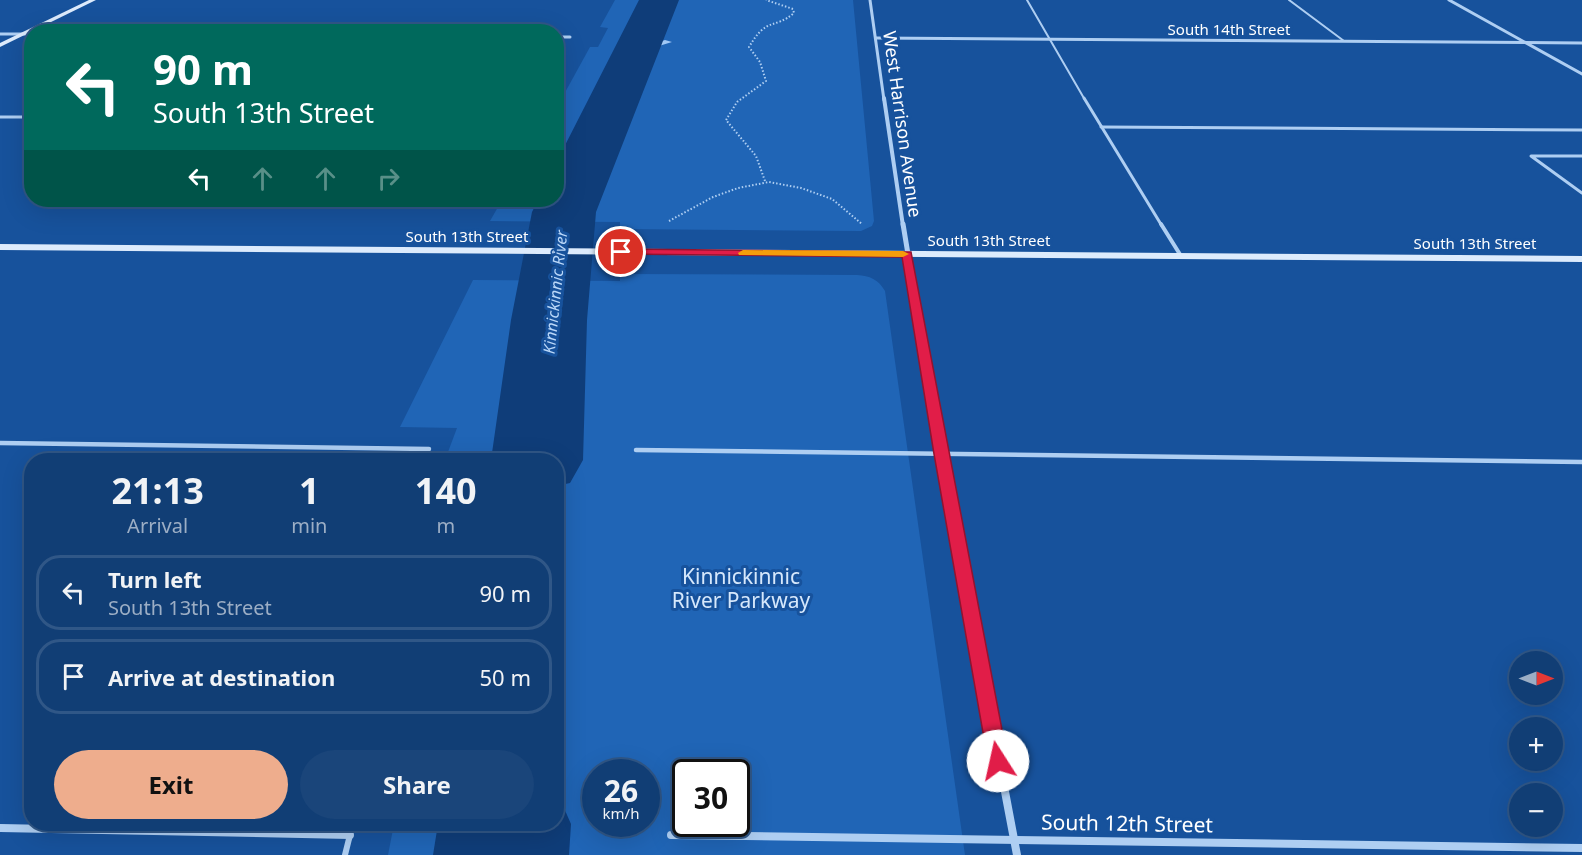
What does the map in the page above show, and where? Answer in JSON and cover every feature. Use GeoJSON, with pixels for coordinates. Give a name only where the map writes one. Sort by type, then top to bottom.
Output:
{"type":"FeatureCollection","features":[{"type":"Feature","properties":{"kind":"street"},"geometry":{"type":"LineString","coordinates":[[44,24],[93,0]]}},
{"type":"Feature","properties":{"kind":"street","name":"West Harrison Avenue"},"geometry":{"type":"LineString","coordinates":[[870,0],[907,254],[941,454],[1017,855]]}},
{"type":"Feature","properties":{"kind":"street"},"geometry":{"type":"LineString","coordinates":[[1449,0],[1582,74]]}},
{"type":"Feature","properties":{"kind":"street"},"geometry":{"type":"LineString","coordinates":[[0,34],[24,34]]}},
{"type":"Feature","properties":{"kind":"street"},"geometry":{"type":"LineString","coordinates":[[0,45],[24,34]]}},
{"type":"Feature","properties":{"kind":"street"},"geometry":{"type":"LineString","coordinates":[[564,37],[570,37]]}},
{"type":"Feature","properties":{"kind":"street","name":"South 14th Street"},"geometry":{"type":"LineString","coordinates":[[876,38],[1582,43]]}},
{"type":"Feature","properties":{"kind":"street","name":"South 13th Street"},"geometry":{"type":"LineString","coordinates":[[0,247],[1582,259]]}},
{"type":"Feature","properties":{"kind":"street"},"geometry":{"type":"LineString","coordinates":[[0,828],[24,828]]}},
{"type":"Feature","properties":{"kind":"street"},"geometry":{"type":"LineString","coordinates":[[150,831],[350,835]]}},
{"type":"Feature","properties":{"kind":"street","name":"South 12th Street"},"geometry":{"type":"LineString","coordinates":[[671,835],[1582,848]]}},
{"type":"Feature","properties":{"kind":"lane"},"geometry":{"type":"LineString","coordinates":[[1027,0],[1101,127],[1181,256]]}},
{"type":"Feature","properties":{"kind":"lane"},"geometry":{"type":"LineString","coordinates":[[1289,0],[1344,41]]}},
{"type":"Feature","properties":{"kind":"lane"},"geometry":{"type":"LineString","coordinates":[[0,117],[24,117]]}},
{"type":"Feature","properties":{"kind":"lane"},"geometry":{"type":"LineString","coordinates":[[1101,127],[1582,130]]}},
{"type":"Feature","properties":{"kind":"lane"},"geometry":{"type":"LineString","coordinates":[[1582,156],[1531,156],[1582,193]]}},
{"type":"Feature","properties":{"kind":"lane"},"geometry":{"type":"LineString","coordinates":[[0,443],[429,449]]}},
{"type":"Feature","properties":{"kind":"lane"},"geometry":{"type":"LineString","coordinates":[[636,450],[1582,462]]}},
{"type":"Feature","properties":{"kind":"lane"},"geometry":{"type":"LineString","coordinates":[[345,855],[350,835]]}},
{"type":"Feature","properties":{"kind":"path"},"geometry":{"type":"LineString","coordinates":[[765,181],[756,156],[726,120],[728,111],[738,100],[766,81],[760,62],[749,47],[757,34],[765,26],[790,17],[794,13],[793,9],[766,0]]}},
{"type":"Feature","properties":{"kind":"path"},"geometry":{"type":"LineString","coordinates":[[664,225],[682,212],[702,202],[765,181],[807,189],[837,201],[865,226]]}},
{"type":"Feature","properties":{"kind":"green space"},"geometry":{"type":"Polygon","coordinates":[[[615,0],[853,0],[874,221],[872,226],[861,231],[620,229],[620,222],[490,221],[498,207],[564,207],[564,94],[590,47],[598,47],[608,28],[600,27],[615,0]]]}},
{"type":"Feature","properties":{"kind":"green space","name":"Kinnickinnic River Parkway"},"geometry":{"type":"Polygon","coordinates":[[[620,274],[857,275],[866,276],[880,284],[885,291],[965,855],[388,855],[393,831],[564,831],[564,453],[448,453],[457,428],[400,427],[473,280],[620,281],[620,274]]]}},
{"type":"Feature","properties":{"kind":"waterway","name":"Kinnickinnic River"},"geometry":{"type":"LineString","coordinates":[[538,453],[549,320],[564,212],[659,0]]}},
{"type":"Feature","properties":{"kind":"waterway"},"geometry":{"type":"LineString","coordinates":[[636,51],[668,42]]}},
{"type":"Feature","properties":{"kind":"waterway","name":"Kinnickinnic River"},"geometry":{"type":"LineString","coordinates":[[501,855],[503,831]]}},
{"type":"Feature","properties":{"kind":"slow traffic"},"geometry":{"type":"LineString","coordinates":[[743,253],[903,254]]}},
{"type":"Feature","properties":{"kind":"route"},"geometry":{"type":"LineString","coordinates":[[621,252],[907,254],[941,454],[998,761]]}}]}
